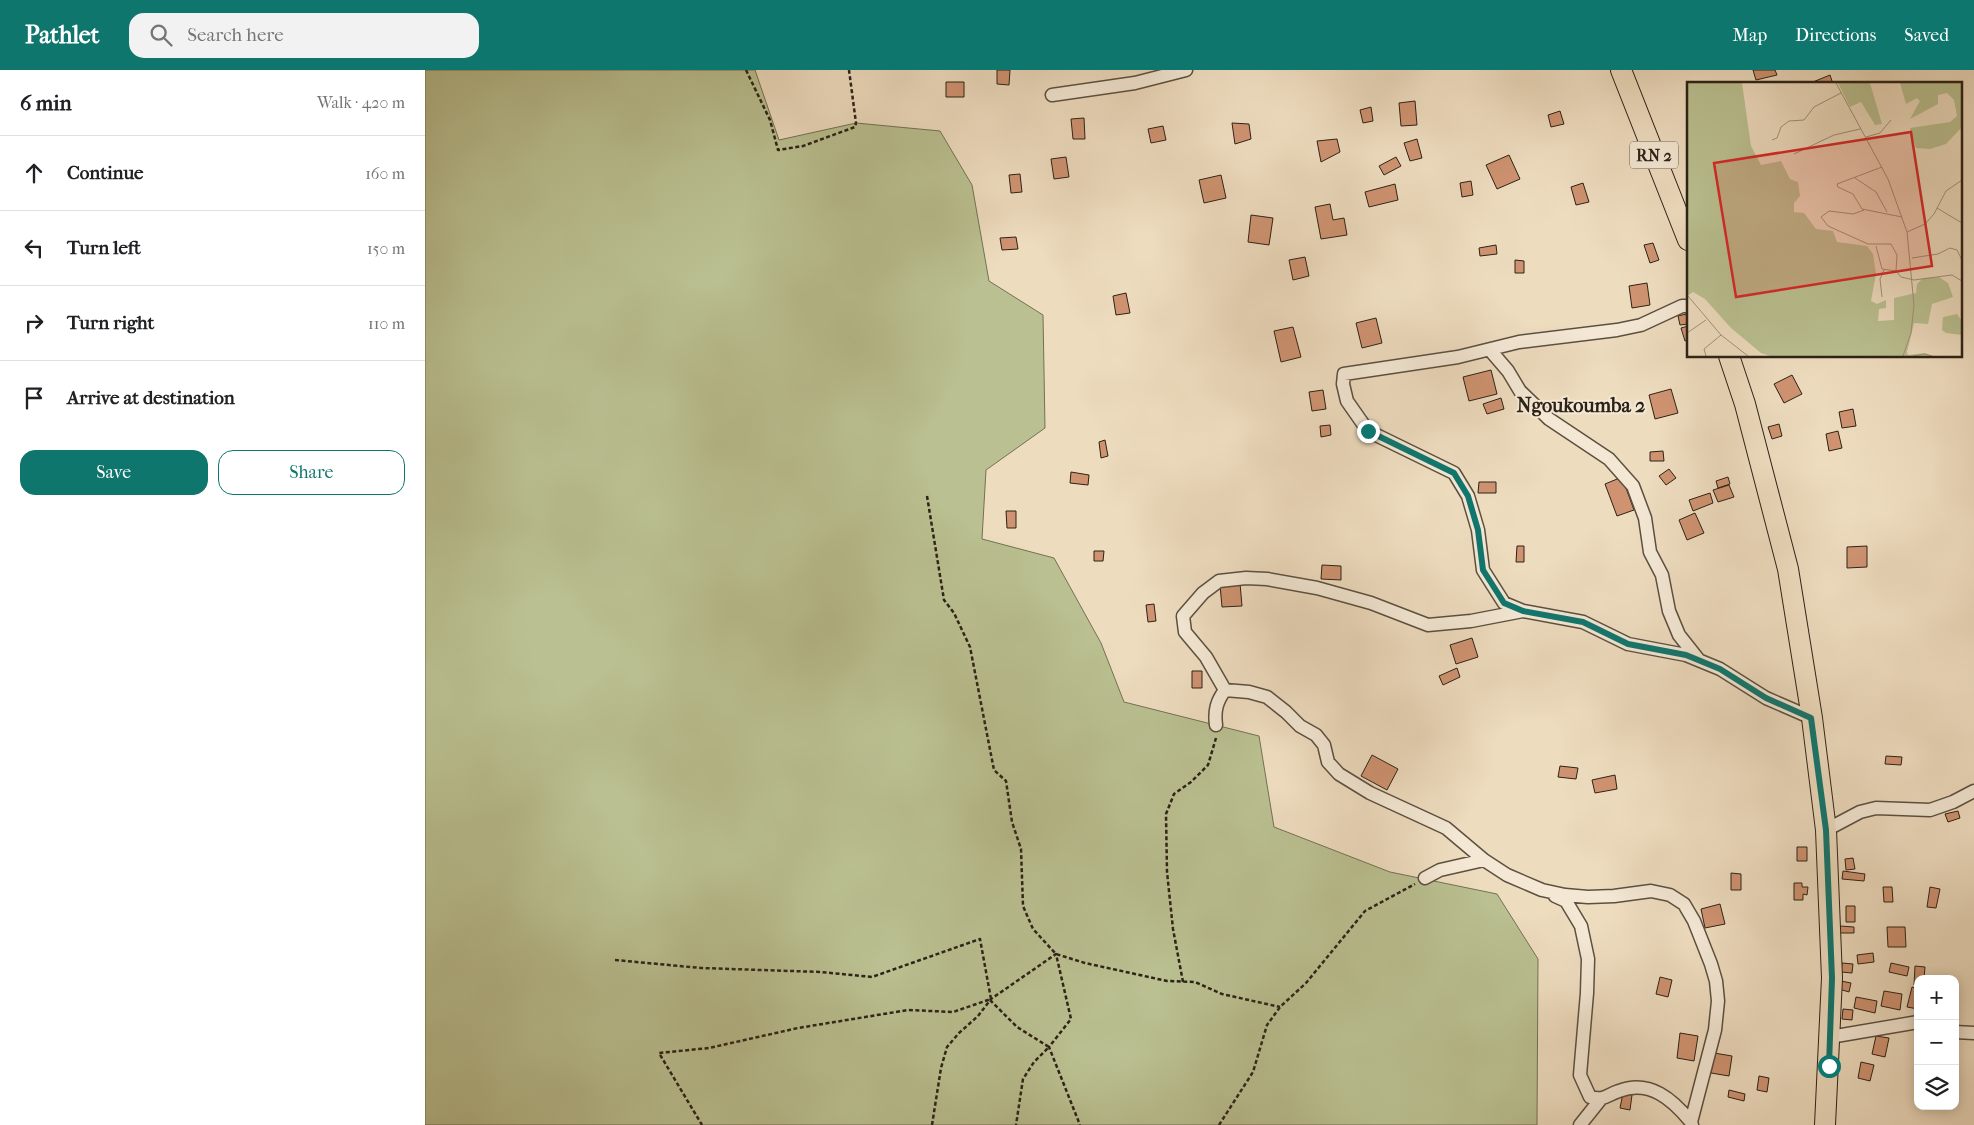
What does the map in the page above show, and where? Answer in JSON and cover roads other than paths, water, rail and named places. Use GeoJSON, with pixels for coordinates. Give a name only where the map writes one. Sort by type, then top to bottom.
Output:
{"type":"FeatureCollection","features":[{"type":"Feature","properties":{"kind":"main road","name":"RN 2"},"geometry":{"type":"LineString","coordinates":[[1621,70],[1687,237]]}},
{"type":"Feature","properties":{"kind":"main road"},"geometry":{"type":"LineString","coordinates":[[1730,358],[1745,404],[1788,569],[1826,830],[1832,978],[1825,1125]]}},
{"type":"Feature","properties":{"kind":"street"},"geometry":{"type":"LineString","coordinates":[[1052,95],[1135,83],[1187,70]]}},
{"type":"Feature","properties":{"kind":"street"},"geometry":{"type":"LineString","coordinates":[[1687,306],[1682,306],[1641,325],[1617,330],[1519,342],[1458,357],[1397,365],[1369,372],[1343,374],[1347,401],[1368,431],[1454,473],[1468,496],[1478,530],[1483,570],[1504,603],[1523,611],[1583,622],[1628,644],[1686,655],[1720,669],[1766,698],[1811,718]]}},
{"type":"Feature","properties":{"kind":"street"},"geometry":{"type":"LineString","coordinates":[[1490,350],[1508,372],[1520,391],[1543,413],[1609,459],[1633,486],[1645,518],[1650,552],[1661,575],[1669,611],[1679,635],[1700,661]]}},
{"type":"Feature","properties":{"kind":"street"},"geometry":{"type":"LineString","coordinates":[[1225,690],[1206,657],[1185,632],[1183,616],[1203,593],[1219,581],[1246,578],[1267,579],[1317,588],[1371,603],[1428,625],[1471,621],[1523,611]]}},
{"type":"Feature","properties":{"kind":"street"},"geometry":{"type":"LineString","coordinates":[[1216,724],[1217,701],[1225,690]]}},
{"type":"Feature","properties":{"kind":"street"},"geometry":{"type":"LineString","coordinates":[[1225,690],[1249,692],[1267,698],[1286,712],[1300,726],[1315,735],[1324,745],[1328,762],[1339,774],[1370,793],[1446,828],[1484,860],[1507,875],[1566,901],[1581,926],[1588,960],[1580,1075],[1590,1097],[1601,1100]]}},
{"type":"Feature","properties":{"kind":"street"},"geometry":{"type":"LineString","coordinates":[[1826,830],[1860,812],[1877,808],[1930,810],[1953,802],[1974,791]]}},
{"type":"Feature","properties":{"kind":"street"},"geometry":{"type":"LineString","coordinates":[[1425,878],[1440,870],[1484,860]]}},
{"type":"Feature","properties":{"kind":"street"},"geometry":{"type":"LineString","coordinates":[[1542,890],[1565,896],[1588,897],[1651,891],[1669,895],[1684,904],[1694,922],[1711,964],[1716,981],[1718,1001],[1715,1030],[1691,1124]]}},
{"type":"Feature","properties":{"kind":"street"},"geometry":{"type":"LineString","coordinates":[[1830,1037],[1914,1023]]}},
{"type":"Feature","properties":{"kind":"street"},"geometry":{"type":"LineString","coordinates":[[1959,1032],[1974,1033]]}},
{"type":"Feature","properties":{"kind":"street"},"geometry":{"type":"LineString","coordinates":[[1580,1125],[1601,1100],[1620,1090],[1637,1087],[1654,1091],[1675,1104],[1691,1124]]}},
{"type":"Feature","properties":{"kind":"district","name":"Ngoukoumba 2"},"geometry":{"type":"Point","coordinates":[1581,405]}}]}
